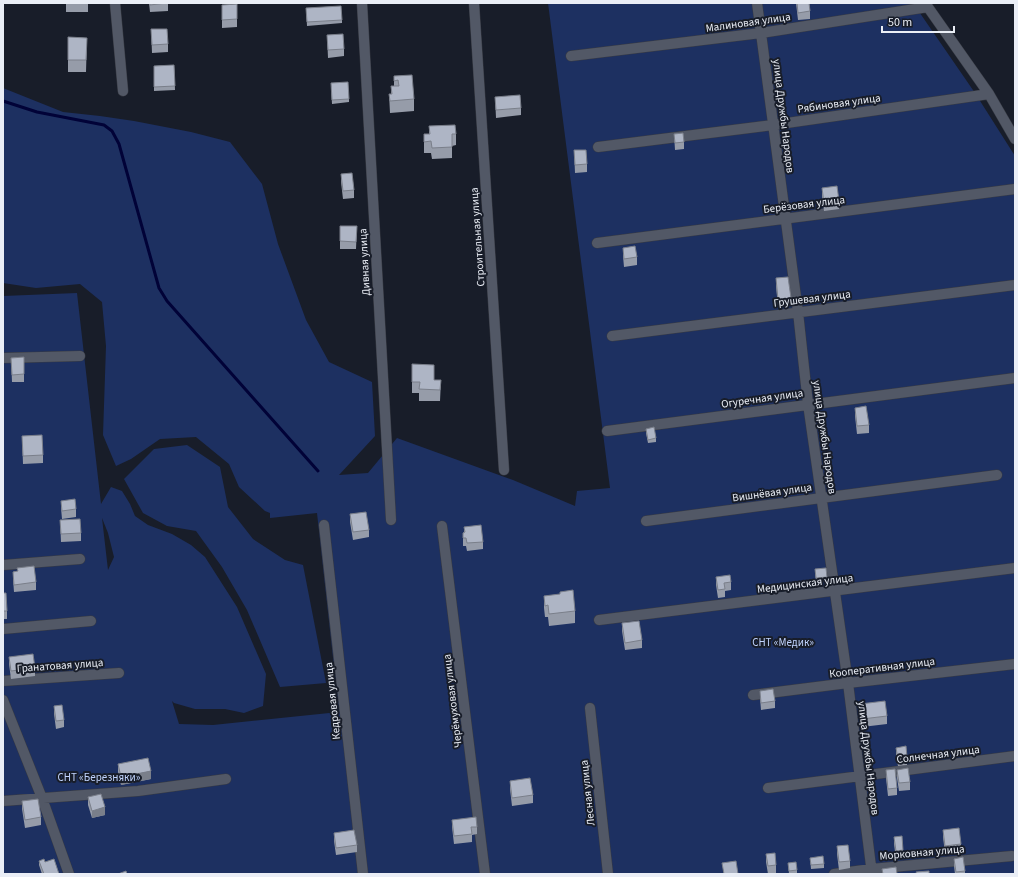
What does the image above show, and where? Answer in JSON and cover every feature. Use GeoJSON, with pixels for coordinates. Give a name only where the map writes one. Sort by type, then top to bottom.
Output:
{"type":"FeatureCollection","features":[{"type":"Feature","properties":{"kind":"street"},"geometry":{"type":"LineString","coordinates":[[116,3],[123,91]]}},
{"type":"Feature","properties":{"kind":"street","name":"Дивная улица"},"geometry":{"type":"LineString","coordinates":[[362,3],[391,520]]}},
{"type":"Feature","properties":{"kind":"street","name":"Строительная улица"},"geometry":{"type":"LineString","coordinates":[[474,3],[504,470]]}},
{"type":"Feature","properties":{"kind":"street","name":"улица Дружбы Народов"},"geometry":{"type":"LineString","coordinates":[[758,3],[798,312],[808,404],[848,682],[871,872]]}},
{"type":"Feature","properties":{"kind":"street"},"geometry":{"type":"LineString","coordinates":[[926,5],[989,94],[1015,139]]}},
{"type":"Feature","properties":{"kind":"street","name":"Малиновая улица"},"geometry":{"type":"LineString","coordinates":[[571,56],[761,33],[926,5]]}},
{"type":"Feature","properties":{"kind":"street","name":"Рябиновая улица"},"geometry":{"type":"LineString","coordinates":[[598,147],[773,125],[989,94]]}},
{"type":"Feature","properties":{"kind":"street","name":"Берёзовая улица"},"geometry":{"type":"LineString","coordinates":[[597,243],[1015,189]]}},
{"type":"Feature","properties":{"kind":"street","name":"Грушевая улица"},"geometry":{"type":"LineString","coordinates":[[612,336],[1015,285]]}},
{"type":"Feature","properties":{"kind":"street"},"geometry":{"type":"LineString","coordinates":[[3,358],[80,356]]}},
{"type":"Feature","properties":{"kind":"street","name":"Огуречная улица"},"geometry":{"type":"LineString","coordinates":[[607,431],[1015,378]]}},
{"type":"Feature","properties":{"kind":"street","name":"Вишнёвая улица"},"geometry":{"type":"LineString","coordinates":[[646,521],[998,475]]}},
{"type":"Feature","properties":{"kind":"street","name":"Кедровая улица"},"geometry":{"type":"LineString","coordinates":[[324,525],[363,874]]}},
{"type":"Feature","properties":{"kind":"street","name":"Черёмуховая улица"},"geometry":{"type":"LineString","coordinates":[[442,526],[485,874]]}},
{"type":"Feature","properties":{"kind":"street"},"geometry":{"type":"LineString","coordinates":[[3,565],[80,560]]}},
{"type":"Feature","properties":{"kind":"street","name":"Медицинская улица"},"geometry":{"type":"LineString","coordinates":[[598,620],[1015,568]]}},
{"type":"Feature","properties":{"kind":"street"},"geometry":{"type":"LineString","coordinates":[[3,629],[91,621]]}},
{"type":"Feature","properties":{"kind":"street","name":"Кооперативная улица"},"geometry":{"type":"LineString","coordinates":[[753,695],[848,682],[1015,664]]}},
{"type":"Feature","properties":{"kind":"street","name":"Гранатовая улица"},"geometry":{"type":"LineString","coordinates":[[3,681],[119,673]]}},
{"type":"Feature","properties":{"kind":"street"},"geometry":{"type":"LineString","coordinates":[[3,700],[42,798],[69,874]]}},
{"type":"Feature","properties":{"kind":"street","name":"Лесная улица"},"geometry":{"type":"LineString","coordinates":[[590,708],[608,874]]}},
{"type":"Feature","properties":{"kind":"street","name":"Солнечная улица"},"geometry":{"type":"LineString","coordinates":[[768,788],[1015,756]]}},
{"type":"Feature","properties":{"kind":"street"},"geometry":{"type":"LineString","coordinates":[[3,801],[138,791],[226,778]]}},
{"type":"Feature","properties":{"kind":"street","name":"Морковная улица"},"geometry":{"type":"LineString","coordinates":[[834,874],[871,872],[1012,856]]}},
{"type":"Feature","properties":{"kind":"green space","name":"СНТ «Медик»"},"geometry":{"type":"Polygon","coordinates":[[[548,3],[913,3],[975,93],[1015,156],[1015,874],[3,874],[3,296],[77,293],[101,504],[111,487],[122,491],[135,516],[148,525],[172,534],[191,545],[205,557],[237,607],[266,674],[263,706],[244,713],[225,709],[195,709],[174,703],[172,701],[179,724],[213,725],[339,712],[317,513],[270,518],[270,513],[265,511],[239,487],[229,464],[196,437],[160,439],[131,459],[116,466],[103,435],[106,346],[102,302],[80,284],[36,288],[3,283],[3,88],[63,112],[134,121],[191,132],[230,142],[262,184],[278,244],[306,320],[329,362],[372,382],[375,436],[339,475],[368,473],[397,438],[513,480],[575,506],[577,491],[610,488],[548,3]],[[102,518],[108,570],[114,557],[108,533],[102,518]]]}},
{"type":"Feature","properties":{"kind":"green space"},"geometry":{"type":"Polygon","coordinates":[[[187,445],[220,467],[228,507],[253,539],[285,560],[303,565],[326,683],[280,687],[247,610],[222,567],[196,531],[167,526],[143,513],[124,479],[154,449],[187,445]]]}},
{"type":"Feature","properties":{"kind":"building"},"geometry":{"type":"Polygon","coordinates":[[[150,3],[166,3],[150,5],[150,3]]]}},
{"type":"Feature","properties":{"kind":"building"},"geometry":{"type":"Polygon","coordinates":[[[797,3],[809,3],[810,11],[798,13],[797,3]]]}},
{"type":"Feature","properties":{"kind":"building"},"geometry":{"type":"Polygon","coordinates":[[[237,4],[237,19],[222,20],[222,5],[237,4]]]}},
{"type":"Feature","properties":{"kind":"building"},"geometry":{"type":"Polygon","coordinates":[[[341,6],[342,20],[307,22],[306,8],[341,6]]]}},
{"type":"Feature","properties":{"kind":"building"},"geometry":{"type":"Polygon","coordinates":[[[151,29],[167,29],[168,44],[152,45],[151,29]]]}},
{"type":"Feature","properties":{"kind":"building"},"geometry":{"type":"Polygon","coordinates":[[[343,34],[344,49],[328,50],[327,35],[343,34]]]}},
{"type":"Feature","properties":{"kind":"building"},"geometry":{"type":"Polygon","coordinates":[[[68,37],[87,38],[86,60],[68,60],[68,37]]]}},
{"type":"Feature","properties":{"kind":"building"},"geometry":{"type":"Polygon","coordinates":[[[174,65],[175,86],[154,87],[154,66],[174,65]]]}},
{"type":"Feature","properties":{"kind":"building"},"geometry":{"type":"Polygon","coordinates":[[[412,75],[414,99],[390,101],[389,94],[392,94],[391,86],[399,86],[398,80],[394,81],[394,76],[412,75]]]}},
{"type":"Feature","properties":{"kind":"building"},"geometry":{"type":"Polygon","coordinates":[[[348,82],[349,99],[332,100],[331,83],[348,82]]]}},
{"type":"Feature","properties":{"kind":"building"},"geometry":{"type":"Polygon","coordinates":[[[520,95],[521,108],[496,110],[495,97],[520,95]]]}},
{"type":"Feature","properties":{"kind":"building"},"geometry":{"type":"Polygon","coordinates":[[[455,125],[456,134],[452,134],[452,147],[432,148],[431,141],[424,142],[424,134],[430,134],[429,126],[455,125]]]}},
{"type":"Feature","properties":{"kind":"building"},"geometry":{"type":"Polygon","coordinates":[[[683,133],[684,142],[675,143],[674,134],[683,133]]]}},
{"type":"Feature","properties":{"kind":"building"},"geometry":{"type":"Polygon","coordinates":[[[574,150],[586,150],[587,164],[575,165],[574,150]]]}},
{"type":"Feature","properties":{"kind":"building"},"geometry":{"type":"Polygon","coordinates":[[[352,173],[354,190],[343,191],[341,174],[352,173]]]}},
{"type":"Feature","properties":{"kind":"building"},"geometry":{"type":"Polygon","coordinates":[[[837,186],[839,201],[824,203],[822,188],[837,186]]]}},
{"type":"Feature","properties":{"kind":"building"},"geometry":{"type":"Polygon","coordinates":[[[340,226],[357,226],[356,242],[340,241],[340,226]]]}},
{"type":"Feature","properties":{"kind":"building"},"geometry":{"type":"Polygon","coordinates":[[[635,246],[637,257],[624,259],[623,248],[635,246]]]}},
{"type":"Feature","properties":{"kind":"building"},"geometry":{"type":"Polygon","coordinates":[[[788,277],[791,298],[778,300],[776,278],[788,277]]]}},
{"type":"Feature","properties":{"kind":"building"},"geometry":{"type":"Polygon","coordinates":[[[24,357],[24,374],[12,375],[11,358],[24,357]]]}},
{"type":"Feature","properties":{"kind":"building"},"geometry":{"type":"Polygon","coordinates":[[[412,364],[434,365],[434,380],[441,380],[440,390],[419,389],[420,382],[412,382],[412,364]]]}},
{"type":"Feature","properties":{"kind":"building"},"geometry":{"type":"Polygon","coordinates":[[[866,406],[869,425],[857,426],[855,408],[866,406]]]}},
{"type":"Feature","properties":{"kind":"building"},"geometry":{"type":"Polygon","coordinates":[[[654,427],[656,438],[648,440],[646,429],[654,427]]]}},
{"type":"Feature","properties":{"kind":"building"},"geometry":{"type":"Polygon","coordinates":[[[42,435],[43,455],[23,456],[22,436],[42,435]]]}},
{"type":"Feature","properties":{"kind":"building"},"geometry":{"type":"Polygon","coordinates":[[[75,499],[76,509],[62,511],[61,501],[75,499]]]}},
{"type":"Feature","properties":{"kind":"building"},"geometry":{"type":"Polygon","coordinates":[[[366,512],[369,530],[353,532],[350,514],[366,512]]]}},
{"type":"Feature","properties":{"kind":"building"},"geometry":{"type":"Polygon","coordinates":[[[80,519],[81,533],[61,534],[60,520],[80,519]]]}},
{"type":"Feature","properties":{"kind":"building"},"geometry":{"type":"Polygon","coordinates":[[[481,525],[483,542],[467,543],[466,538],[463,538],[463,533],[465,532],[464,527],[481,525]]]}},
{"type":"Feature","properties":{"kind":"building"},"geometry":{"type":"Polygon","coordinates":[[[34,566],[36,582],[14,585],[13,572],[18,571],[17,568],[34,566]]]}},
{"type":"Feature","properties":{"kind":"building"},"geometry":{"type":"Polygon","coordinates":[[[826,568],[827,577],[816,578],[815,569],[826,568]]]}},
{"type":"Feature","properties":{"kind":"building"},"geometry":{"type":"Polygon","coordinates":[[[730,575],[731,582],[724,583],[725,589],[718,590],[716,577],[730,575]]]}},
{"type":"Feature","properties":{"kind":"building"},"geometry":{"type":"Polygon","coordinates":[[[573,590],[575,611],[549,614],[548,605],[545,606],[544,596],[560,594],[560,592],[573,590]]]}},
{"type":"Feature","properties":{"kind":"building"},"geometry":{"type":"Polygon","coordinates":[[[3,593],[6,593],[7,611],[3,611],[3,593]]]}},
{"type":"Feature","properties":{"kind":"building"},"geometry":{"type":"Polygon","coordinates":[[[639,621],[642,640],[625,643],[622,623],[639,621]]]}},
{"type":"Feature","properties":{"kind":"building"},"geometry":{"type":"Polygon","coordinates":[[[33,654],[35,668],[11,671],[9,657],[33,654]]]}},
{"type":"Feature","properties":{"kind":"building"},"geometry":{"type":"Polygon","coordinates":[[[773,689],[775,701],[761,703],[760,691],[773,689]]]}},
{"type":"Feature","properties":{"kind":"building"},"geometry":{"type":"Polygon","coordinates":[[[885,701],[887,716],[862,719],[860,704],[885,701]]]}},
{"type":"Feature","properties":{"kind":"building"},"geometry":{"type":"Polygon","coordinates":[[[62,705],[64,720],[56,721],[54,706],[62,705]]]}},
{"type":"Feature","properties":{"kind":"building"},"geometry":{"type":"Polygon","coordinates":[[[906,746],[907,757],[898,759],[896,748],[906,746]]]}},
{"type":"Feature","properties":{"kind":"building"},"geometry":{"type":"Polygon","coordinates":[[[148,758],[151,771],[121,777],[118,764],[148,758]]]}},
{"type":"Feature","properties":{"kind":"building"},"geometry":{"type":"Polygon","coordinates":[[[908,768],[910,782],[899,783],[897,770],[908,768]]]}},
{"type":"Feature","properties":{"kind":"building"},"geometry":{"type":"Polygon","coordinates":[[[895,769],[897,788],[888,789],[886,770],[895,769]]]}},
{"type":"Feature","properties":{"kind":"building"},"geometry":{"type":"Polygon","coordinates":[[[530,778],[533,795],[512,798],[510,781],[530,778]]]}},
{"type":"Feature","properties":{"kind":"building"},"geometry":{"type":"Polygon","coordinates":[[[101,794],[105,807],[92,811],[88,797],[101,794]]]}},
{"type":"Feature","properties":{"kind":"building"},"geometry":{"type":"Polygon","coordinates":[[[38,799],[41,817],[25,820],[22,801],[38,799]]]}},
{"type":"Feature","properties":{"kind":"building"},"geometry":{"type":"Polygon","coordinates":[[[476,817],[477,827],[471,827],[472,834],[454,836],[452,820],[476,817]]]}},
{"type":"Feature","properties":{"kind":"building"},"geometry":{"type":"Polygon","coordinates":[[[959,828],[961,844],[945,846],[943,830],[959,828]]]}},
{"type":"Feature","properties":{"kind":"building"},"geometry":{"type":"Polygon","coordinates":[[[354,830],[357,845],[336,848],[334,833],[354,830]]]}},
{"type":"Feature","properties":{"kind":"building"},"geometry":{"type":"Polygon","coordinates":[[[902,836],[903,850],[896,851],[894,837],[902,836]]]}},
{"type":"Feature","properties":{"kind":"building"},"geometry":{"type":"Polygon","coordinates":[[[848,845],[850,861],[839,862],[837,846],[848,845]]]}},
{"type":"Feature","properties":{"kind":"building"},"geometry":{"type":"Polygon","coordinates":[[[775,853],[776,865],[768,866],[766,854],[775,853]]]}},
{"type":"Feature","properties":{"kind":"building"},"geometry":{"type":"Polygon","coordinates":[[[823,856],[824,864],[811,865],[810,858],[823,856]]]}},
{"type":"Feature","properties":{"kind":"building"},"geometry":{"type":"Polygon","coordinates":[[[963,857],[965,871],[956,872],[954,859],[963,857]]]}},
{"type":"Feature","properties":{"kind":"building"},"geometry":{"type":"Polygon","coordinates":[[[44,859],[45,862],[54,859],[59,874],[44,874],[39,861],[44,859]]]}},
{"type":"Feature","properties":{"kind":"building"},"geometry":{"type":"Polygon","coordinates":[[[736,861],[738,874],[724,874],[722,863],[736,861]]]}},
{"type":"Feature","properties":{"kind":"building"},"geometry":{"type":"Polygon","coordinates":[[[796,862],[797,870],[789,871],[788,863],[796,862]]]}},
{"type":"Feature","properties":{"kind":"building"},"geometry":{"type":"Polygon","coordinates":[[[896,867],[897,874],[883,874],[882,869],[896,867]]]}},
{"type":"Feature","properties":{"kind":"building"},"geometry":{"type":"Polygon","coordinates":[[[126,871],[127,874],[118,874],[126,871]]]}},
{"type":"Feature","properties":{"kind":"building"},"geometry":{"type":"Polygon","coordinates":[[[929,871],[929,874],[917,874],[916,872],[929,871]]]}},
{"type":"Feature","properties":{"kind":"waterway"},"geometry":{"type":"LineString","coordinates":[[3,101],[37,112],[104,125],[112,131],[119,144],[159,288],[167,301],[318,471]]}},
{"type":"Feature","properties":{"kind":"park label","name":"СНТ «Березняки»"},"geometry":{"type":"Point","coordinates":[99,777]}}]}
